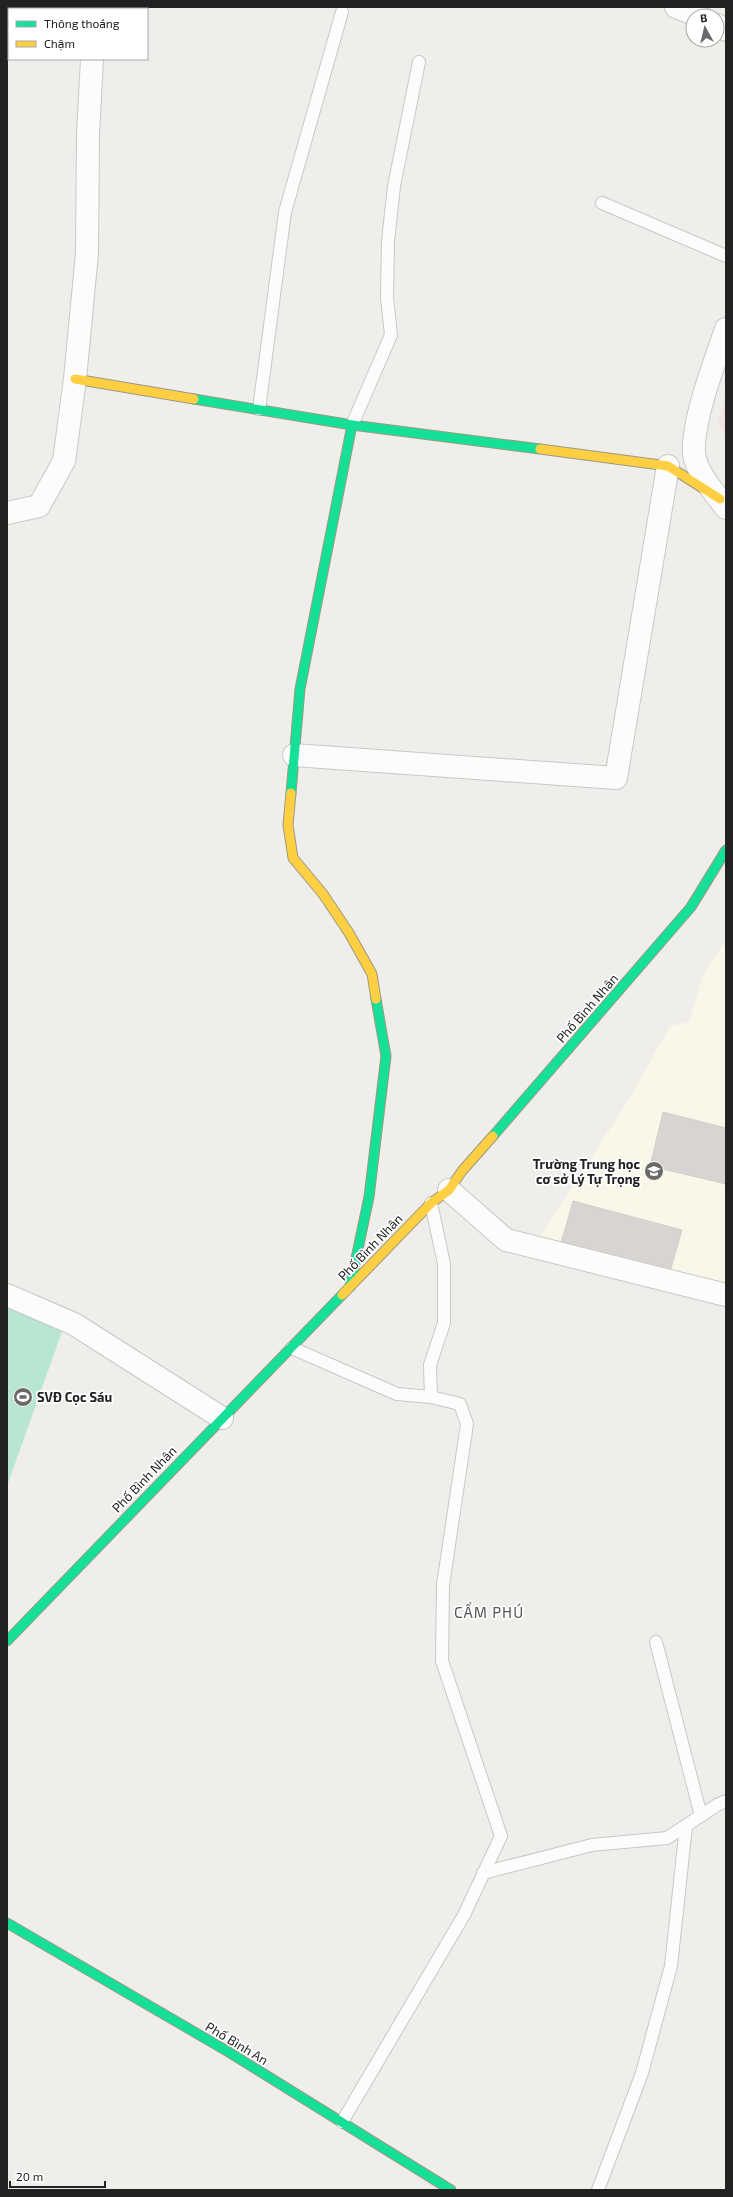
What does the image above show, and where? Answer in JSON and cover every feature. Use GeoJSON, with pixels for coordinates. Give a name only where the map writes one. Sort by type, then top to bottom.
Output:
{"type":"FeatureCollection","features":[{"type":"Feature","properties":{"kind":"street"},"geometry":{"type":"LineString","coordinates":[[7,513],[39,506],[64,461],[75,379],[87,253],[88,134],[92,60]]}},
{"type":"Feature","properties":{"kind":"street"},"geometry":{"type":"LineString","coordinates":[[723,504],[700,471],[694,454],[698,425],[726,329]]}},
{"type":"Feature","properties":{"kind":"street"},"geometry":{"type":"LineString","coordinates":[[75,379],[352,425],[668,466],[723,504]]}},
{"type":"Feature","properties":{"kind":"street"},"geometry":{"type":"LineString","coordinates":[[350,1287],[369,1197],[386,1056],[372,974],[350,934],[323,894],[293,858],[288,825],[300,689],[352,425]]}},
{"type":"Feature","properties":{"kind":"street"},"geometry":{"type":"LineString","coordinates":[[294,755],[616,778],[668,466]]}},
{"type":"Feature","properties":{"kind":"street","name":"Phố Bình Nhân"},"geometry":{"type":"LineString","coordinates":[[7,1641],[222,1418],[292,1348],[431,1202],[449,1190],[462,1171],[691,907],[726,850]]}},
{"type":"Feature","properties":{"kind":"street"},"geometry":{"type":"LineString","coordinates":[[449,1190],[506,1240],[726,1296]]}},
{"type":"Feature","properties":{"kind":"street"},"geometry":{"type":"LineString","coordinates":[[7,1295],[74,1324],[222,1418]]}},
{"type":"Feature","properties":{"kind":"street","name":"Phố Bình An"},"geometry":{"type":"LineString","coordinates":[[7,1923],[227,2051],[451,2190]]}},
{"type":"Feature","properties":{"kind":"lane"},"geometry":{"type":"LineString","coordinates":[[259,409],[285,212],[342,12]]}},
{"type":"Feature","properties":{"kind":"lane"},"geometry":{"type":"LineString","coordinates":[[352,425],[391,335],[387,291],[388,241],[394,186],[419,62]]}},
{"type":"Feature","properties":{"kind":"lane"},"geometry":{"type":"LineString","coordinates":[[602,203],[726,256]]}},
{"type":"Feature","properties":{"kind":"lane"},"geometry":{"type":"LineString","coordinates":[[431,1202],[444,1264],[444,1323],[430,1365],[431,1397]]}},
{"type":"Feature","properties":{"kind":"lane"},"geometry":{"type":"LineString","coordinates":[[292,1348],[397,1394],[431,1397],[460,1404],[466,1424],[443,1584],[442,1661],[501,1836],[464,1915],[342,2122]]}},
{"type":"Feature","properties":{"kind":"lane"},"geometry":{"type":"LineString","coordinates":[[656,1642],[701,1816]]}},
{"type":"Feature","properties":{"kind":"lane"},"geometry":{"type":"LineString","coordinates":[[483,1873],[592,1845],[667,1838],[716,1805],[726,1801]]}},
{"type":"Feature","properties":{"kind":"lane"},"geometry":{"type":"LineString","coordinates":[[598,2190],[642,2073],[671,1966],[686,1826]]}},
{"type":"Feature","properties":{"kind":"shaded area"},"geometry":{"type":"Polygon","coordinates":[[[726,393],[726,438],[718,422],[726,393]]]}},
{"type":"Feature","properties":{"kind":"shaded area","name":"Trường Trung học cơ sở Lý Tự Trọng"},"geometry":{"type":"Polygon","coordinates":[[[726,940],[726,1291],[538,1240],[628,1101],[670,1026],[689,1022],[704,973],[726,940]]]}},
{"type":"Feature","properties":{"kind":"green space","name":"SVĐ Cọc Sáu"},"geometry":{"type":"Polygon","coordinates":[[[7,1283],[70,1309],[7,1486],[7,1283]]]}},
{"type":"Feature","properties":{"kind":"building"},"geometry":{"type":"Polygon","coordinates":[[[663,1112],[726,1128],[726,1184],[650,1166],[663,1112]]]}},
{"type":"Feature","properties":{"kind":"building"},"geometry":{"type":"Polygon","coordinates":[[[573,1201],[682,1230],[670,1272],[561,1243],[573,1201]]]}},
{"type":"Feature","properties":{"kind":"traffic: fast"},"geometry":{"type":"LineString","coordinates":[[194,399],[352,425],[540,449]]}},
{"type":"Feature","properties":{"kind":"traffic: fast"},"geometry":{"type":"LineString","coordinates":[[291,793],[300,689],[352,425]]}},
{"type":"Feature","properties":{"kind":"traffic: fast"},"geometry":{"type":"LineString","coordinates":[[493,1136],[691,907],[726,850]]}},
{"type":"Feature","properties":{"kind":"traffic: fast"},"geometry":{"type":"LineString","coordinates":[[350,1287],[369,1197],[386,1056],[376,999]]}},
{"type":"Feature","properties":{"kind":"traffic: fast"},"geometry":{"type":"LineString","coordinates":[[7,1641],[342,1295]]}},
{"type":"Feature","properties":{"kind":"traffic: fast"},"geometry":{"type":"LineString","coordinates":[[7,1923],[227,2051],[451,2190]]}},
{"type":"Feature","properties":{"kind":"traffic: slow"},"geometry":{"type":"LineString","coordinates":[[75,379],[194,399]]}},
{"type":"Feature","properties":{"kind":"traffic: slow"},"geometry":{"type":"LineString","coordinates":[[540,449],[668,466],[720,499]]}},
{"type":"Feature","properties":{"kind":"traffic: slow"},"geometry":{"type":"LineString","coordinates":[[291,793],[288,825],[293,858],[323,894],[349,933],[372,974],[376,999]]}},
{"type":"Feature","properties":{"kind":"traffic: slow"},"geometry":{"type":"LineString","coordinates":[[342,1295],[431,1203],[449,1190],[462,1171],[493,1136]]}},
{"type":"Feature","properties":{"kind":"place","name":"Trường Trung học cơ sở Lý Tự Trọng"},"geometry":{"type":"Point","coordinates":[654,1171]}},
{"type":"Feature","properties":{"kind":"place","name":"SVĐ Cọc Sáu"},"geometry":{"type":"Point","coordinates":[23,1397]}},
{"type":"Feature","properties":{"kind":"district","name":"CẨM PHÚ"},"geometry":{"type":"Point","coordinates":[489,1613]}}]}
